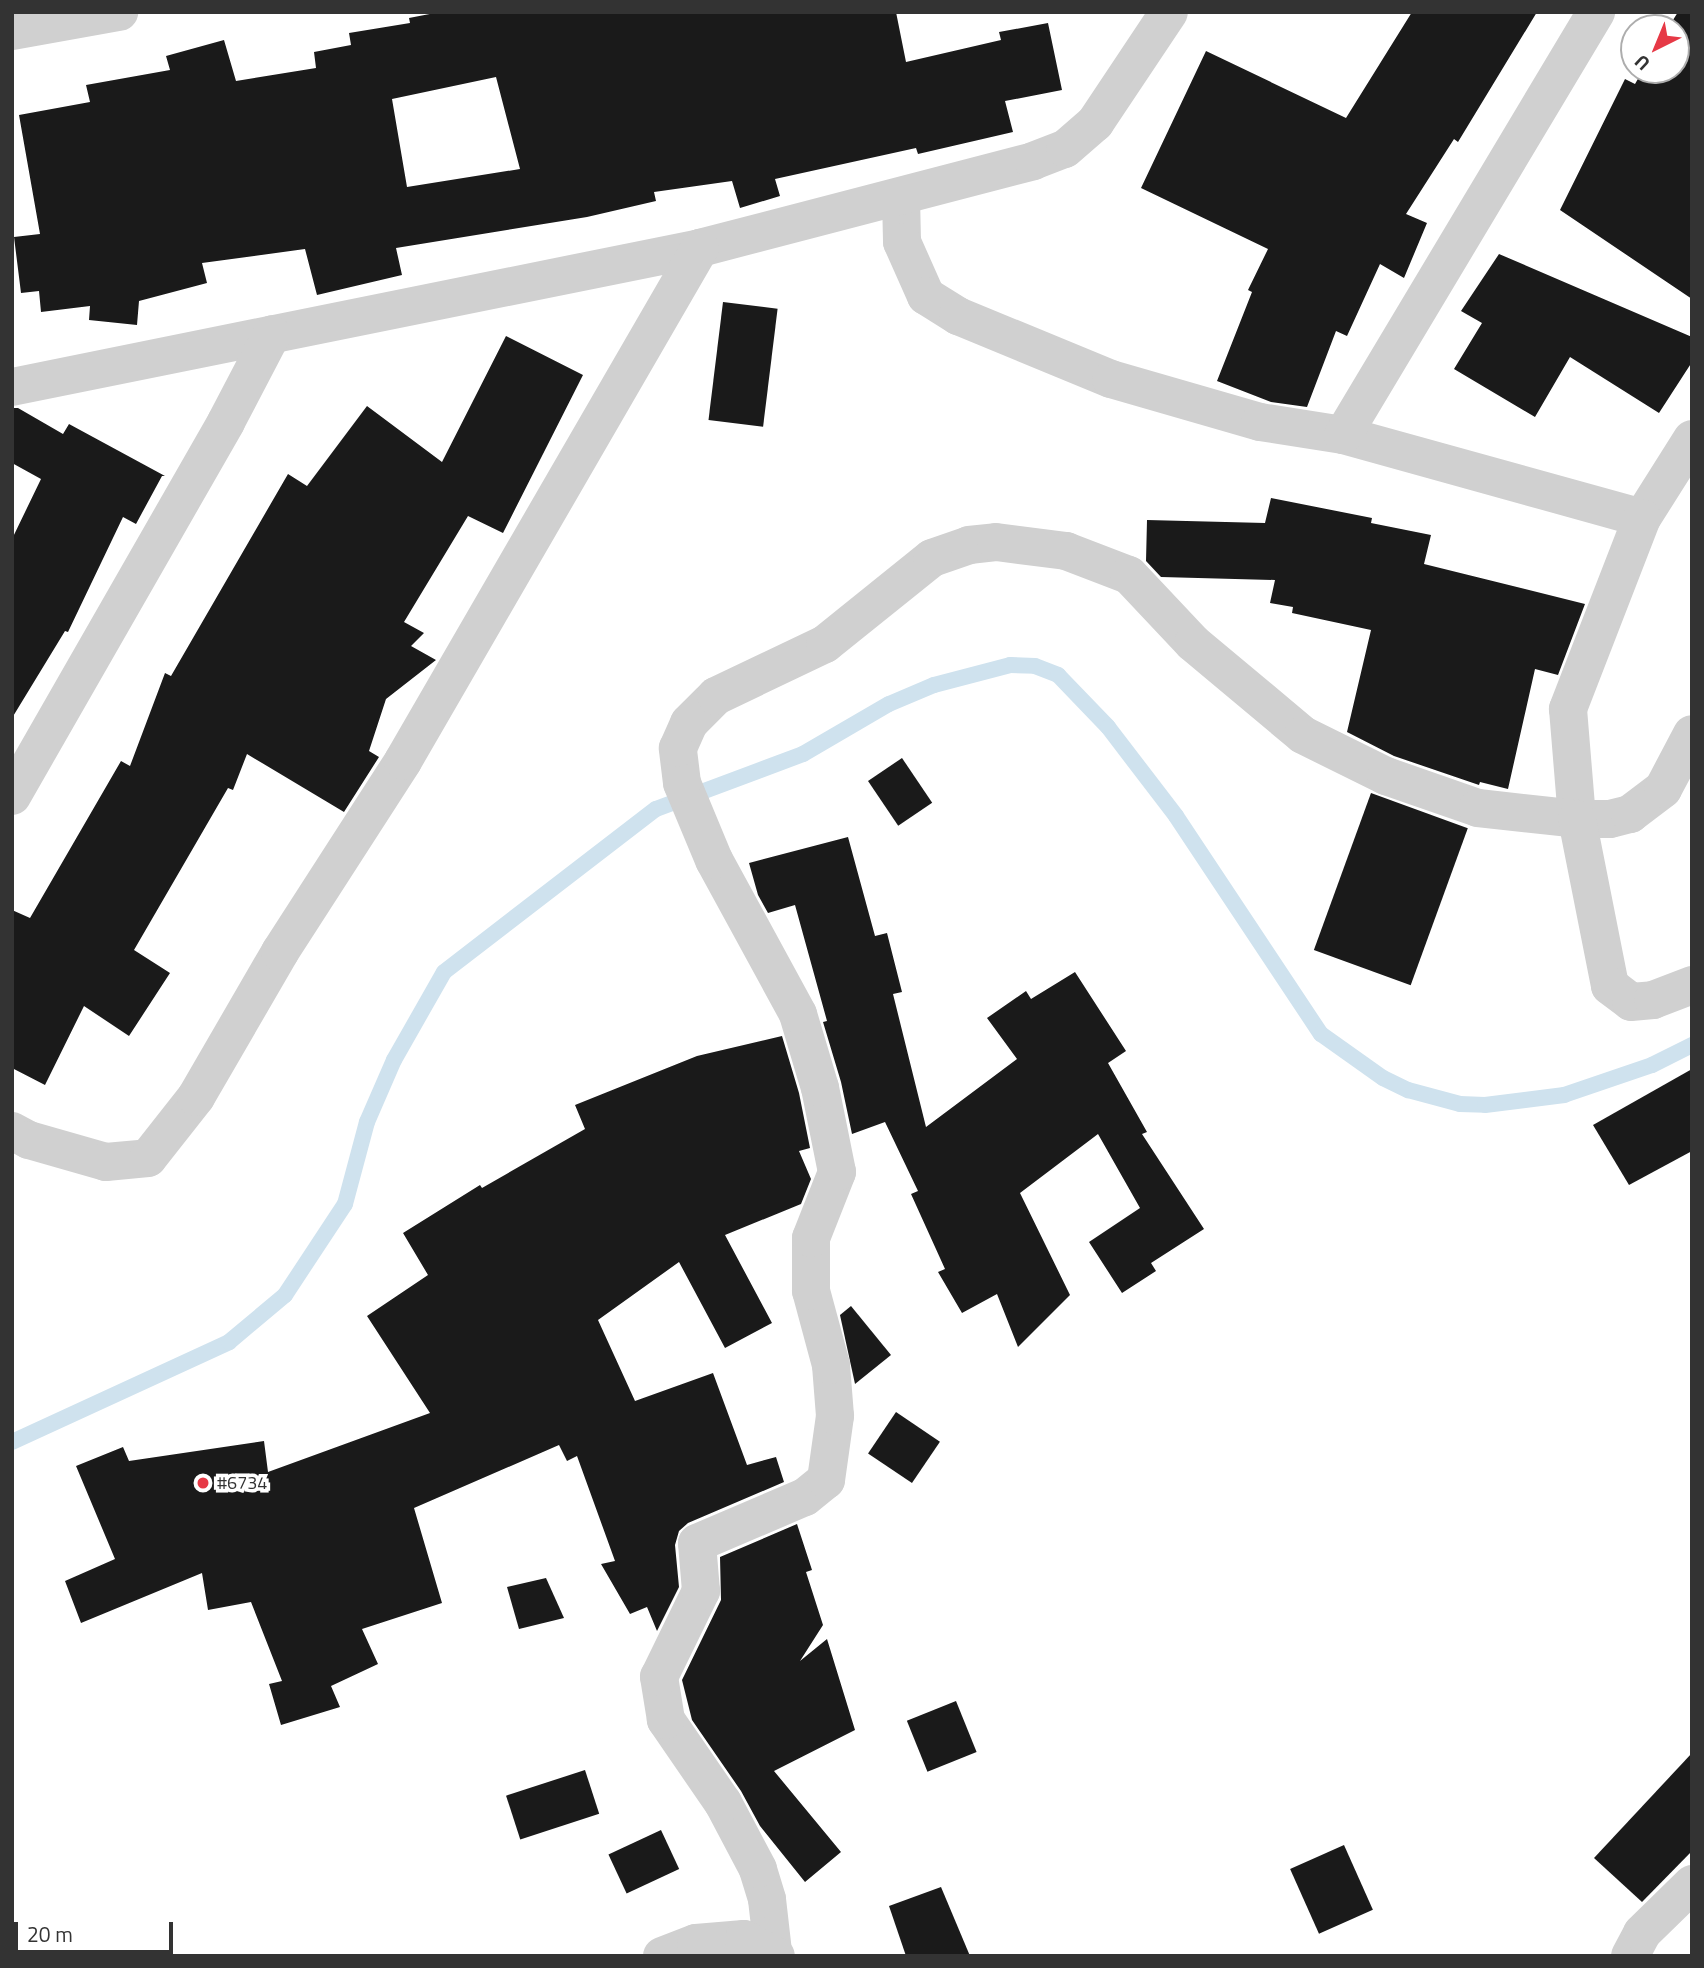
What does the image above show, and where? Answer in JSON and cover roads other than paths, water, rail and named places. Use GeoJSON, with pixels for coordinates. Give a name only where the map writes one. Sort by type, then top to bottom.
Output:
{"type":"FeatureCollection","features":[{"type":"Feature","properties":{"kind":"street"},"geometry":{"type":"LineString","coordinates":[[12,31],[119,12]]}},
{"type":"Feature","properties":{"kind":"street"},"geometry":{"type":"LineString","coordinates":[[12,387],[700,248],[1033,161],[1065,149],[1095,123],[1169,12]]}},
{"type":"Feature","properties":{"kind":"street"},"geometry":{"type":"LineString","coordinates":[[1343,435],[1596,12]]}},
{"type":"Feature","properties":{"kind":"street"},"geometry":{"type":"LineString","coordinates":[[901,197],[902,242],[926,296],[958,316],[1111,379],[1261,422],[1343,435],[1642,518]]}},
{"type":"Feature","properties":{"kind":"street"},"geometry":{"type":"LineString","coordinates":[[12,1132],[29,1140],[106,1161],[148,1158],[196,1097],[280,952],[403,761],[700,248]]}},
{"type":"Feature","properties":{"kind":"street"},"geometry":{"type":"LineString","coordinates":[[12,796],[226,422],[272,334]]}},
{"type":"Feature","properties":{"kind":"street"},"geometry":{"type":"LineString","coordinates":[[1692,439],[1642,518],[1568,709],[1577,819],[1610,986],[1631,1002],[1653,1000],[1692,985]]}},
{"type":"Feature","properties":{"kind":"street"},"geometry":{"type":"LineString","coordinates":[[775,1954],[767,1899],[758,1869],[723,1803],[666,1720],[659,1677],[701,1591],[697,1543],[805,1497],[827,1480],[835,1416],[831,1365],[811,1291],[811,1238],[837,1172],[820,1088],[798,1014],[714,860],[682,783],[678,748],[689,723],[716,696],[825,644],[932,558],[969,545],[996,542],[1066,551],[1129,575],[1193,643],[1303,735],[1385,776],[1478,808],[1577,819],[1610,819],[1630,814],[1663,789],[1692,734]]}},
{"type":"Feature","properties":{"kind":"street"},"geometry":{"type":"LineString","coordinates":[[1630,1956],[1642,1933],[1692,1884]]}},
{"type":"Feature","properties":{"kind":"street"},"geometry":{"type":"LineString","coordinates":[[662,1956],[696,1943],[744,1939],[775,1954]]}},
{"type":"Feature","properties":{"kind":"waterway"},"geometry":{"type":"LineString","coordinates":[[12,1442],[229,1342],[285,1295],[345,1204],[367,1122],[394,1060],[444,972],[656,809],[803,754],[889,704],[934,685],[1010,665],[1035,666],[1058,675],[1108,727],[1176,816],[1321,1034],[1383,1078],[1408,1090],[1460,1104],[1485,1105],[1564,1095],[1652,1065],[1692,1045]]}},
{"type":"Feature","properties":{"kind":"place","name":"#6734"},"geometry":{"type":"Point","coordinates":[203,1483]}}]}
